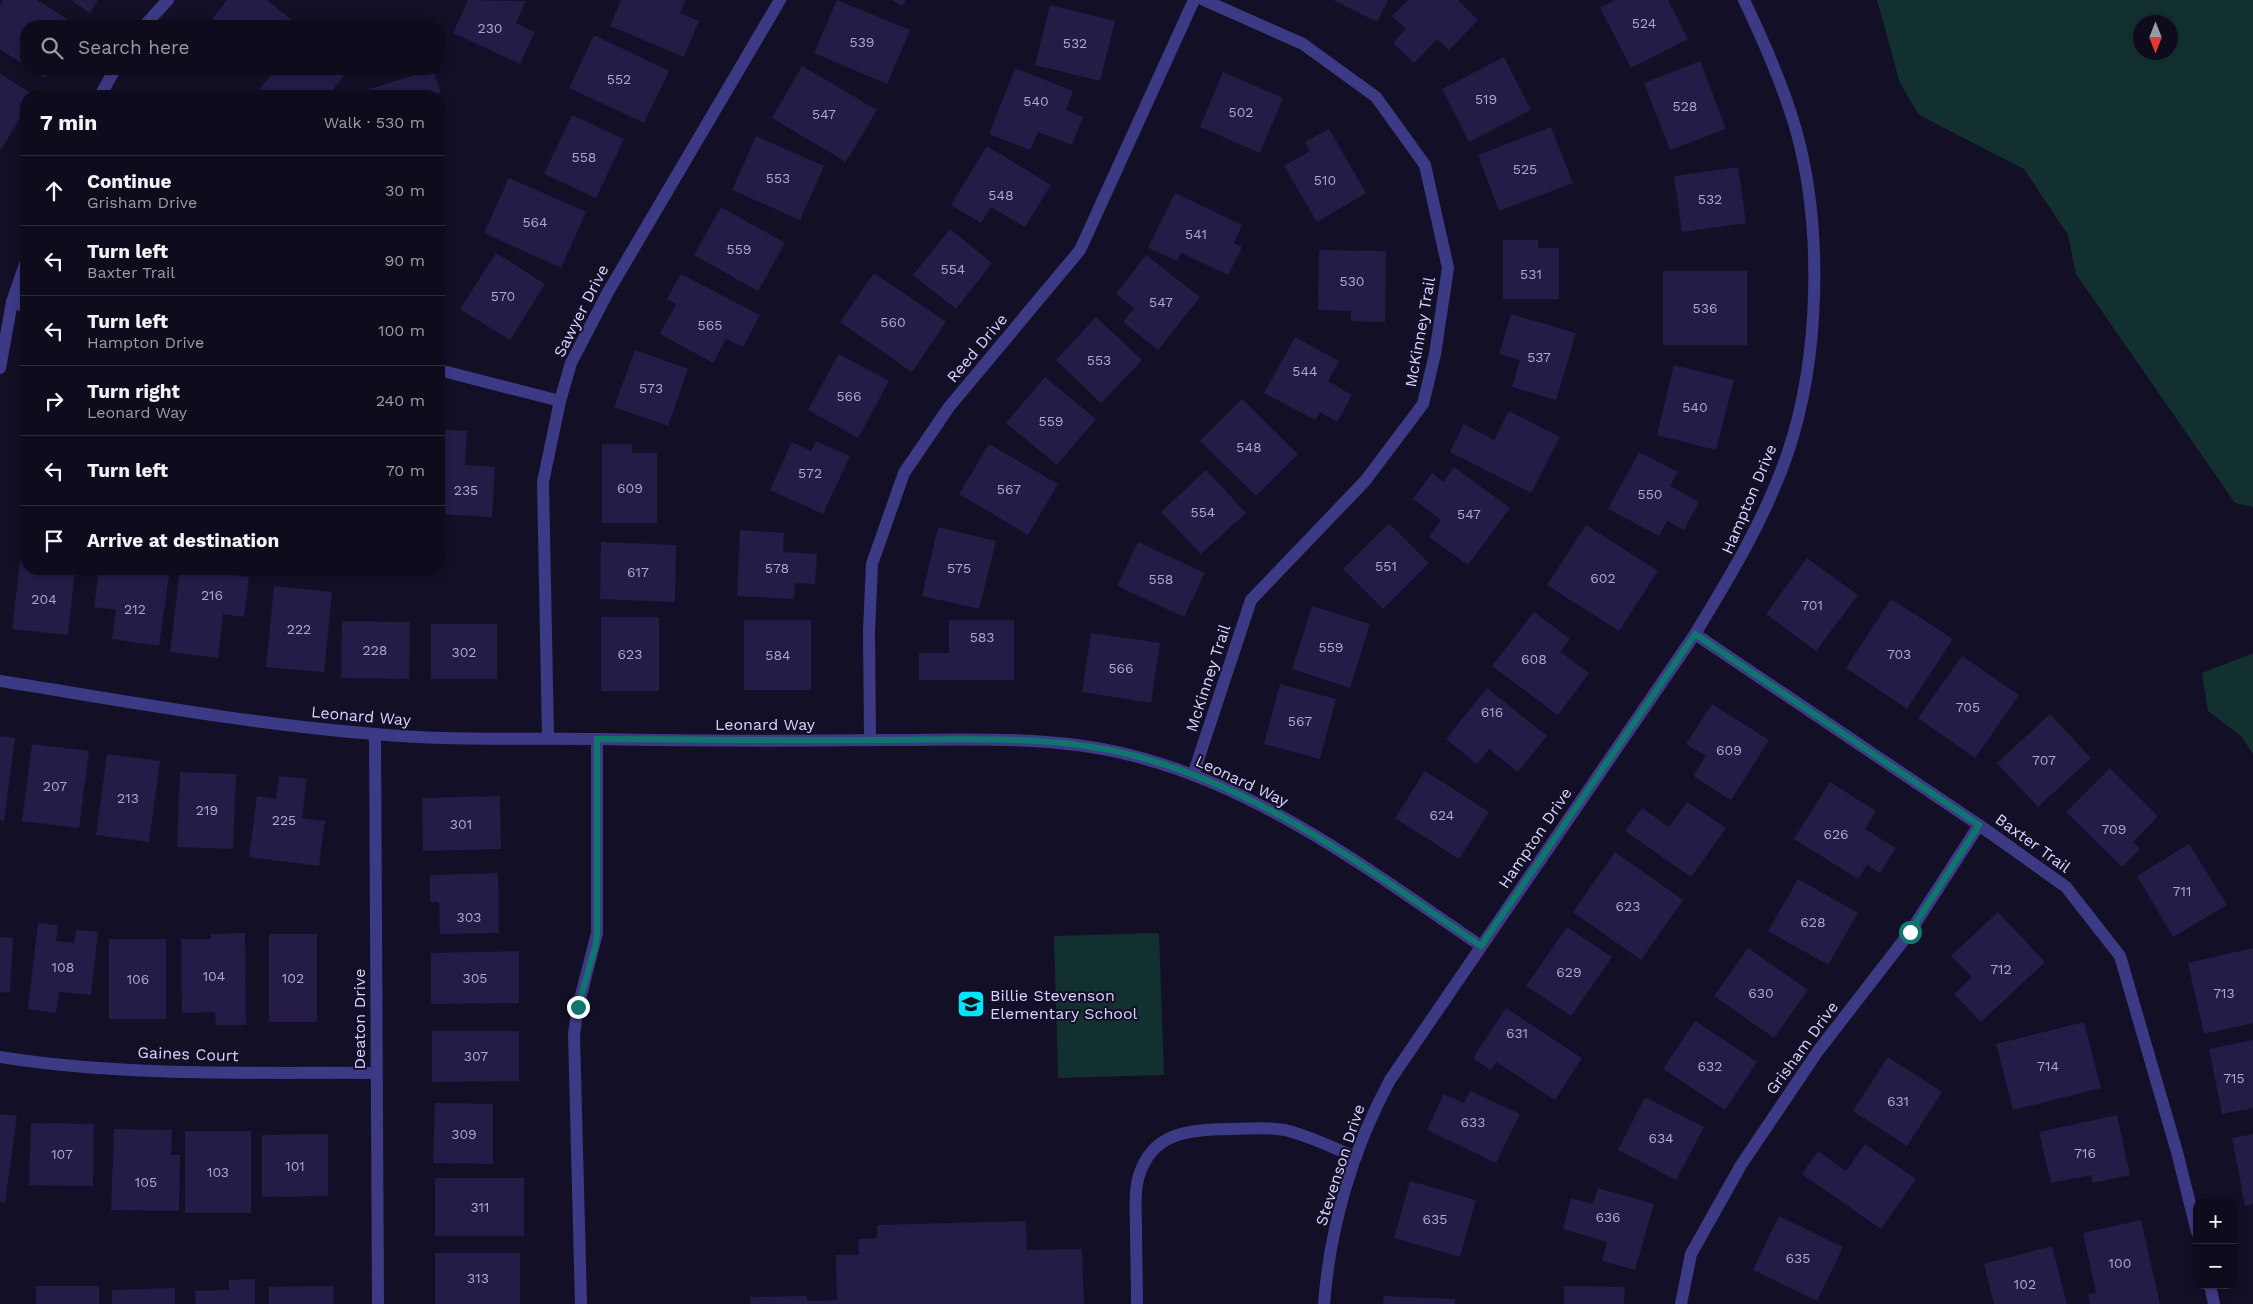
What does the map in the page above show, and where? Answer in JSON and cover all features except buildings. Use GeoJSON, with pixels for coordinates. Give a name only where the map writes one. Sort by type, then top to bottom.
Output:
{"type":"FeatureCollection","features":[{"type":"Feature","properties":{"kind":"street"},"geometry":{"type":"LineString","coordinates":[[150,20],[168,0]]}},
{"type":"Feature","properties":{"kind":"street","name":"Sawyer Drive"},"geometry":{"type":"LineString","coordinates":[[548,737],[543,482],[560,401],[571,363],[608,292],[780,0]]}},
{"type":"Feature","properties":{"kind":"street","name":"Reed Drive"},"geometry":{"type":"LineString","coordinates":[[870,740],[869,632],[872,564],[904,473],[949,407],[1080,250],[1194,0]]}},
{"type":"Feature","properties":{"kind":"street","name":"McKinney Trail"},"geometry":{"type":"LineString","coordinates":[[1193,774],[1251,600],[1365,481],[1423,404],[1435,354],[1448,268],[1425,165],[1376,97],[1302,44],[1204,0]]}},
{"type":"Feature","properties":{"kind":"street","name":"Hampton Drive"},"geometry":{"type":"LineString","coordinates":[[1481,946],[1695,634],[1748,544],[1773,491],[1788,451],[1801,401],[1809,358],[1813,313],[1814,263],[1811,220],[1806,176],[1796,132],[1766,45],[1744,0]]}},
{"type":"Feature","properties":{"kind":"street"},"geometry":{"type":"LineString","coordinates":[[103,90],[112,75]]}},
{"type":"Feature","properties":{"kind":"street"},"geometry":{"type":"LineString","coordinates":[[0,368],[12,302],[20,279]]}},
{"type":"Feature","properties":{"kind":"street"},"geometry":{"type":"LineString","coordinates":[[12,302],[20,305]]}},
{"type":"Feature","properties":{"kind":"street"},"geometry":{"type":"LineString","coordinates":[[445,372],[560,401]]}},
{"type":"Feature","properties":{"kind":"street","name":"Baxter Trail"},"geometry":{"type":"LineString","coordinates":[[1695,634],[1979,825],[2066,887],[2120,956],[2177,1152],[2193,1216]]}},
{"type":"Feature","properties":{"kind":"street","name":"Leonard Way"},"geometry":{"type":"LineString","coordinates":[[0,681],[241,719],[416,737],[870,740],[1024,739],[1105,748],[1193,774],[1291,821],[1320,838],[1481,946]]}},
{"type":"Feature","properties":{"kind":"street","name":"Deaton Drive"},"geometry":{"type":"LineString","coordinates":[[375,734],[375,1073],[378,1304]]}},
{"type":"Feature","properties":{"kind":"street"},"geometry":{"type":"LineString","coordinates":[[581,1304],[574,1034],[578,1007],[596,944],[597,932],[597,739]]}},
{"type":"Feature","properties":{"kind":"street","name":"Grisham Drive"},"geometry":{"type":"LineString","coordinates":[[1681,1304],[1691,1254],[1741,1165],[1818,1051],[1910,932],[1979,825]]}},
{"type":"Feature","properties":{"kind":"street","name":"Stevenson Drive"},"geometry":{"type":"LineString","coordinates":[[1324,1304],[1334,1230],[1372,1112],[1390,1080],[1481,946]]}},
{"type":"Feature","properties":{"kind":"street","name":"Gaines Court"},"geometry":{"type":"LineString","coordinates":[[0,1057],[45,1064],[189,1072],[375,1073]]}},
{"type":"Feature","properties":{"kind":"street"},"geometry":{"type":"LineString","coordinates":[[1137,1304],[1135,1199],[1138,1179],[1146,1160],[1157,1147],[1170,1137],[1191,1130],[1263,1128],[1285,1130],[1356,1157]]}},
{"type":"Feature","properties":{"kind":"street"},"geometry":{"type":"LineString","coordinates":[[2211,1289],[2214,1304]]}},
{"type":"Feature","properties":{"kind":"green space"},"geometry":{"type":"Polygon","coordinates":[[[1877,0],[2253,0],[2253,507],[2235,503],[2076,274],[2068,235],[2024,169],[1919,115],[1900,83],[1877,0]]]}},
{"type":"Feature","properties":{"kind":"green space"},"geometry":{"type":"Polygon","coordinates":[[[2253,653],[2253,754],[2241,736],[2208,711],[2202,673],[2253,653]]]}},
{"type":"Feature","properties":{"kind":"green space"},"geometry":{"type":"Polygon","coordinates":[[[1159,933],[1164,1075],[1058,1078],[1054,936],[1159,933]]]}},
{"type":"Feature","properties":{"kind":"place","name":"Billie Stevenson Elementary School"},"geometry":{"type":"Point","coordinates":[971,1004]}},
{"type":"Feature","properties":{"kind":"route"},"geometry":{"type":"LineString","coordinates":[[578,1007],[596,944],[597,932],[597,739],[1024,739],[1105,748],[1193,774],[1291,821],[1320,838],[1481,946],[1695,634],[1979,825],[1910,932]]}}]}
